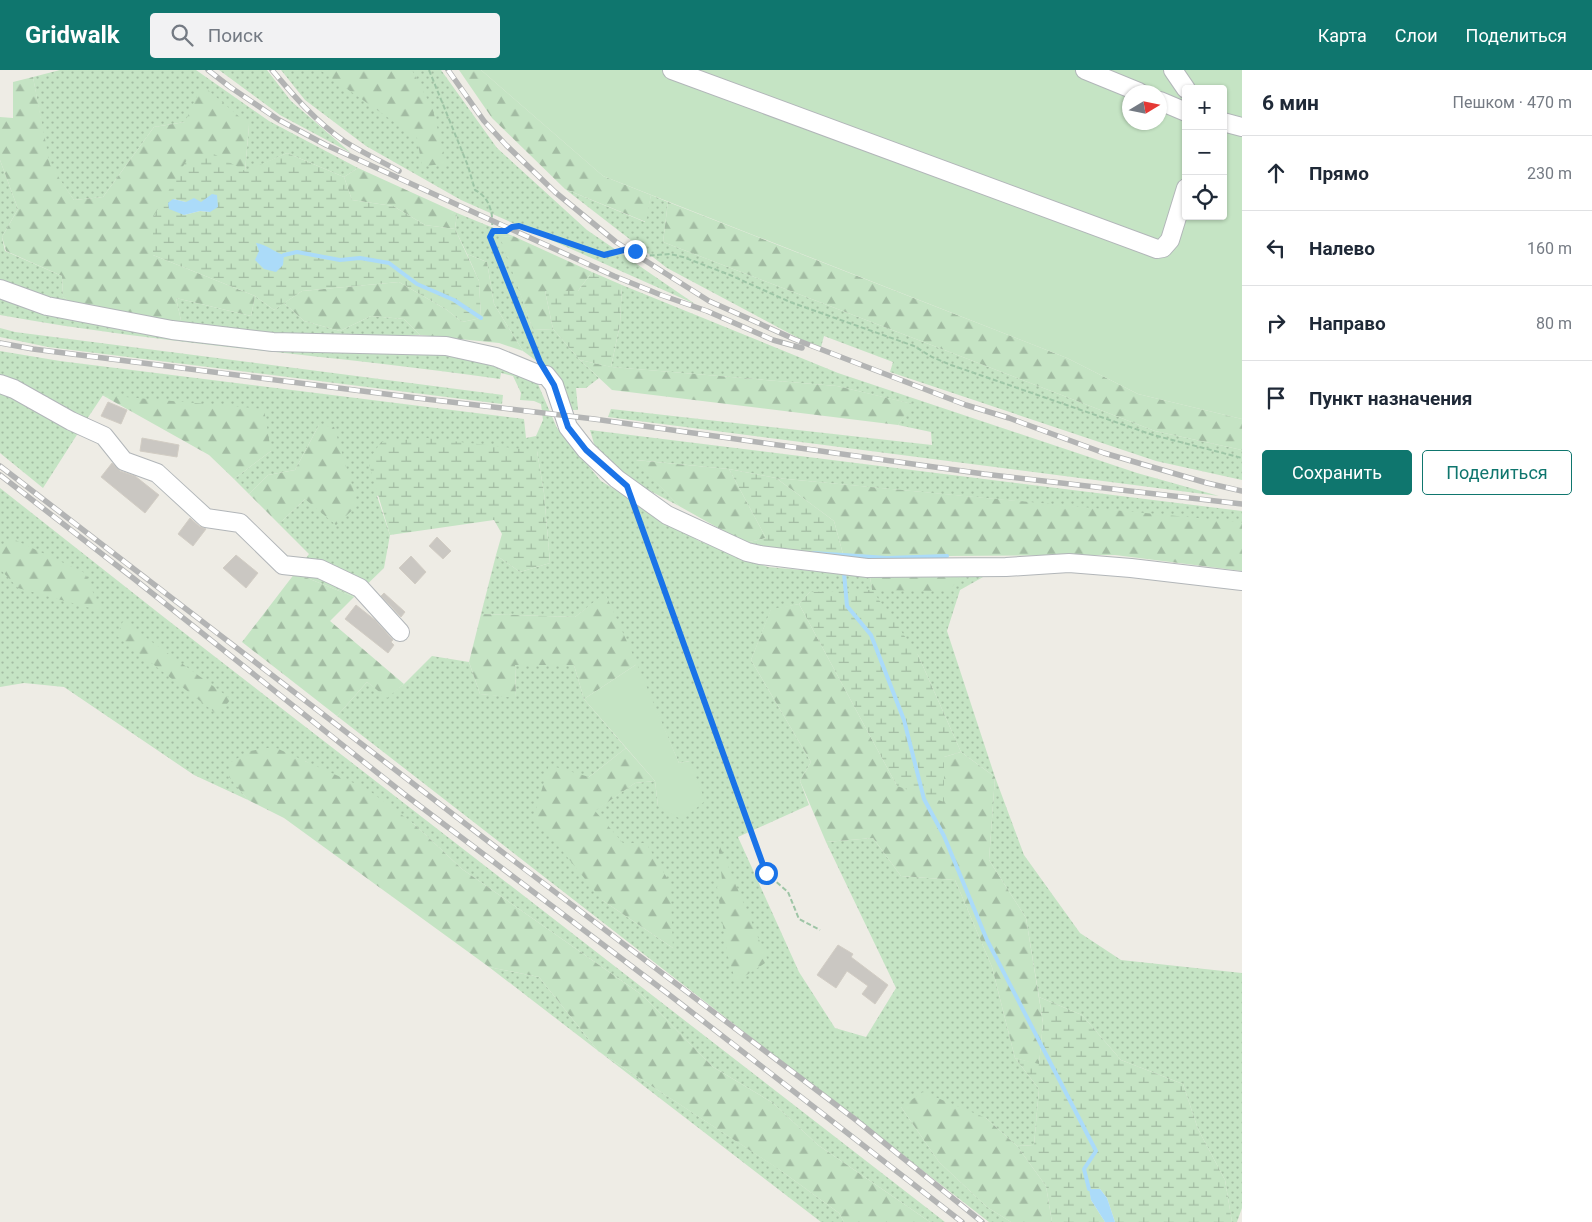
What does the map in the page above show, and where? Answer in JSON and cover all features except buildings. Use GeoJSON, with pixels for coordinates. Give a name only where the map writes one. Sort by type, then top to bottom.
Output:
{"type":"FeatureCollection","features":[{"type":"Feature","properties":{"kind":"street"},"geometry":{"type":"LineString","coordinates":[[672,70],[1157,249],[1163,248],[1170,240],[1182,201]]}},
{"type":"Feature","properties":{"kind":"street"},"geometry":{"type":"LineString","coordinates":[[1085,70],[1122,85]]}},
{"type":"Feature","properties":{"kind":"street"},"geometry":{"type":"LineString","coordinates":[[1173,70],[1183,85]]}},
{"type":"Feature","properties":{"kind":"street"},"geometry":{"type":"LineString","coordinates":[[1167,104],[1182,110]]}},
{"type":"Feature","properties":{"kind":"street"},"geometry":{"type":"LineString","coordinates":[[1227,123],[1242,127]]}},
{"type":"Feature","properties":{"kind":"street"},"geometry":{"type":"LineString","coordinates":[[0,290],[47,306],[172,330],[273,342],[446,346],[496,357],[540,375],[546,374],[554,385],[568,427],[586,450],[627,486],[667,515],[747,552],[867,568],[1069,563],[1242,581]]}},
{"type":"Feature","properties":{"kind":"street"},"geometry":{"type":"LineString","coordinates":[[0,384],[104,436],[124,461],[157,474],[206,518],[240,523],[283,565],[320,569],[360,588],[400,632]]}},
{"type":"Feature","properties":{"kind":"path"},"geometry":{"type":"LineString","coordinates":[[429,70],[468,166],[475,190],[484,196],[488,202],[492,213],[493,231],[490,237],[546,374]]}},
{"type":"Feature","properties":{"kind":"path"},"geometry":{"type":"LineString","coordinates":[[493,231],[506,231],[512,227],[519,226],[604,255],[628,249],[643,256],[670,254],[683,257],[730,275],[790,302],[914,346],[932,357],[976,374],[1153,434],[1242,458]]}},
{"type":"Feature","properties":{"kind":"path"},"geometry":{"type":"LineString","coordinates":[[627,486],[766,873],[788,892],[799,919],[820,930]]}},
{"type":"Feature","properties":{"kind":"green space"},"geometry":{"type":"Polygon","coordinates":[[[60,70],[196,70],[269,121],[358,168],[344,177],[287,153],[245,172],[249,125],[185,122],[154,127],[103,197],[74,200],[49,165],[33,77],[60,70]]]}},
{"type":"Feature","properties":{"kind":"green space"},"geometry":{"type":"Polygon","coordinates":[[[219,70],[267,70],[291,101],[351,153],[280,115],[219,70]]]}},
{"type":"Feature","properties":{"kind":"green space"},"geometry":{"type":"Polygon","coordinates":[[[281,70],[441,70],[497,148],[587,230],[695,304],[461,200],[366,146],[305,100],[281,70]]]}},
{"type":"Feature","properties":{"kind":"green space"},"geometry":{"type":"Polygon","coordinates":[[[320,70],[412,70],[433,110],[446,164],[422,166],[417,138],[320,70]]]}},
{"type":"Feature","properties":{"kind":"green space"},"geometry":{"type":"Polygon","coordinates":[[[459,70],[481,70],[603,176],[651,195],[646,222],[565,189],[492,118],[459,70]]]}},
{"type":"Feature","properties":{"kind":"green space"},"geometry":{"type":"Polygon","coordinates":[[[481,70],[1242,70],[1242,419],[1138,394],[1067,358],[603,176],[481,70]]]}},
{"type":"Feature","properties":{"kind":"green space"},"geometry":{"type":"Polygon","coordinates":[[[33,77],[50,165],[74,200],[103,197],[154,127],[185,122],[202,85],[249,125],[245,172],[214,155],[153,217],[153,255],[255,296],[251,316],[176,298],[182,325],[75,305],[63,297],[62,276],[6,251],[2,237],[18,209],[0,160],[0,117],[13,118],[13,82],[33,77]]]}},
{"type":"Feature","properties":{"kind":"green space"},"geometry":{"type":"Polygon","coordinates":[[[287,153],[344,177],[352,200],[393,206],[425,225],[455,229],[479,281],[481,318],[462,322],[447,310],[399,282],[302,291],[274,310],[255,296],[153,255],[153,217],[188,158],[214,154],[245,171],[287,153]],[[173,199],[184,215],[200,211],[210,212],[201,202],[186,202],[173,199]]]}},
{"type":"Feature","properties":{"kind":"green space"},"geometry":{"type":"Polygon","coordinates":[[[0,160],[18,209],[2,237],[5,251],[62,276],[63,297],[75,305],[39,298],[0,283],[0,160]]]}},
{"type":"Feature","properties":{"kind":"green space"},"geometry":{"type":"Polygon","coordinates":[[[358,168],[457,213],[455,229],[425,225],[393,206],[352,200],[344,177],[358,168]]]}},
{"type":"Feature","properties":{"kind":"green space"},"geometry":{"type":"Polygon","coordinates":[[[565,189],[645,222],[651,195],[668,202],[663,242],[1155,431],[1242,450],[1242,480],[1156,461],[890,372],[893,362],[824,336],[821,347],[800,339],[667,268],[565,189]]]}},
{"type":"Feature","properties":{"kind":"green space"},"geometry":{"type":"Polygon","coordinates":[[[668,202],[1067,358],[1138,394],[1242,419],[1242,450],[1155,431],[663,242],[668,202]]]}},
{"type":"Feature","properties":{"kind":"green space"},"geometry":{"type":"Polygon","coordinates":[[[457,213],[513,236],[501,237],[533,330],[553,329],[580,360],[599,378],[586,388],[576,388],[578,410],[568,410],[549,370],[523,351],[494,304],[487,262],[467,254],[455,229],[457,213]]]}},
{"type":"Feature","properties":{"kind":"green space"},"geometry":{"type":"Polygon","coordinates":[[[513,236],[592,272],[578,291],[545,291],[553,329],[533,330],[500,237],[513,236]]]}},
{"type":"Feature","properties":{"kind":"green space"},"geometry":{"type":"Polygon","coordinates":[[[467,254],[487,262],[494,304],[523,351],[499,343],[420,335],[404,319],[371,316],[340,331],[304,321],[284,303],[302,291],[399,282],[447,310],[462,322],[481,318],[479,281],[467,254]]]}},
{"type":"Feature","properties":{"kind":"green space"},"geometry":{"type":"Polygon","coordinates":[[[592,272],[622,285],[620,324],[611,367],[580,360],[553,329],[545,291],[578,291],[592,272]]]}},
{"type":"Feature","properties":{"kind":"green space"},"geometry":{"type":"Polygon","coordinates":[[[622,285],[838,373],[1137,473],[1219,496],[608,417],[611,409],[932,445],[931,432],[898,425],[912,404],[837,386],[611,367],[620,324],[622,285]]]}},
{"type":"Feature","properties":{"kind":"green space"},"geometry":{"type":"Polygon","coordinates":[[[255,296],[274,310],[284,303],[304,321],[340,331],[371,316],[404,319],[420,335],[264,336],[182,325],[176,298],[251,316],[255,296]]]}},
{"type":"Feature","properties":{"kind":"green space"},"geometry":{"type":"Polygon","coordinates":[[[0,297],[26,307],[144,334],[280,349],[431,351],[497,362],[537,382],[557,428],[601,481],[699,541],[768,567],[870,576],[872,590],[963,573],[992,572],[960,590],[947,631],[995,777],[961,752],[918,655],[810,592],[799,604],[771,610],[751,660],[811,762],[800,781],[809,805],[738,837],[799,972],[835,1028],[866,1037],[896,988],[826,842],[873,838],[901,876],[955,880],[992,967],[1015,1058],[1039,1089],[1034,1145],[1017,1146],[986,1118],[901,1107],[939,1162],[987,1207],[1011,1222],[989,1222],[337,716],[367,682],[387,697],[404,684],[432,656],[469,662],[480,694],[516,697],[515,665],[574,665],[584,699],[626,748],[589,777],[602,900],[673,948],[623,844],[594,811],[635,783],[655,781],[658,806],[690,761],[679,763],[605,594],[575,617],[481,614],[496,555],[520,572],[550,563],[544,493],[537,451],[377,496],[390,535],[384,568],[354,597],[295,573],[309,554],[279,524],[305,499],[319,425],[295,470],[268,475],[249,494],[234,479],[271,451],[103,395],[87,419],[23,385],[0,377],[0,351],[60,361],[524,419],[526,438],[536,436],[543,420],[541,404],[534,401],[520,400],[521,393],[513,376],[501,373],[500,379],[187,342],[62,325],[0,315],[0,297]]]}},
{"type":"Feature","properties":{"kind":"green space"},"geometry":{"type":"Polygon","coordinates":[[[0,328],[15,332],[503,395],[502,404],[48,347],[0,337],[0,328]]]}},
{"type":"Feature","properties":{"kind":"green space"},"geometry":{"type":"Polygon","coordinates":[[[580,360],[612,367],[837,386],[913,404],[898,425],[612,390],[580,360]]]}},
{"type":"Feature","properties":{"kind":"green space"},"geometry":{"type":"Polygon","coordinates":[[[0,392],[80,430],[43,488],[0,453],[0,392]]]}},
{"type":"Feature","properties":{"kind":"green space"},"geometry":{"type":"Polygon","coordinates":[[[102,395],[264,409],[271,451],[234,479],[209,455],[102,395]]]}},
{"type":"Feature","properties":{"kind":"green space"},"geometry":{"type":"Polygon","coordinates":[[[319,425],[334,427],[358,505],[336,525],[305,499],[279,524],[249,494],[268,475],[295,470],[319,425]]]}},
{"type":"Feature","properties":{"kind":"green space"},"geometry":{"type":"Polygon","coordinates":[[[590,430],[1242,511],[1242,523],[776,478],[729,469],[636,460],[679,506],[631,481],[595,447],[590,430]]]}},
{"type":"Feature","properties":{"kind":"green space"},"geometry":{"type":"Polygon","coordinates":[[[426,438],[537,451],[544,493],[550,563],[520,572],[496,555],[502,534],[494,520],[390,535],[368,461],[381,442],[426,438]]]}},
{"type":"Feature","properties":{"kind":"green space"},"geometry":{"type":"Polygon","coordinates":[[[635,460],[729,469],[766,538],[745,543],[679,506],[635,460]]]}},
{"type":"Feature","properties":{"kind":"green space"},"geometry":{"type":"Polygon","coordinates":[[[729,469],[776,478],[834,521],[843,554],[798,552],[745,543],[766,538],[729,469]]]}},
{"type":"Feature","properties":{"kind":"green space"},"geometry":{"type":"Polygon","coordinates":[[[776,478],[1240,522],[1242,523],[1242,571],[1115,555],[887,558],[843,554],[834,521],[776,478]]]}},
{"type":"Feature","properties":{"kind":"green space"},"geometry":{"type":"Polygon","coordinates":[[[0,488],[945,1222],[930,1222],[818,1145],[773,1103],[713,1067],[642,995],[462,869],[414,824],[305,761],[230,777],[248,800],[194,775],[64,687],[24,683],[0,687],[0,488]]]}},
{"type":"Feature","properties":{"kind":"green space"},"geometry":{"type":"Polygon","coordinates":[[[13,539],[85,573],[101,611],[18,588],[0,569],[0,546],[13,539]]]}},
{"type":"Feature","properties":{"kind":"green space"},"geometry":{"type":"Polygon","coordinates":[[[295,573],[354,597],[330,621],[404,684],[387,698],[367,682],[337,716],[242,642],[295,573]]]}},
{"type":"Feature","properties":{"kind":"green space"},"geometry":{"type":"Polygon","coordinates":[[[963,573],[949,591],[872,590],[870,576],[963,573]]]}},
{"type":"Feature","properties":{"kind":"green space"},"geometry":{"type":"Polygon","coordinates":[[[872,590],[918,655],[961,752],[944,757],[944,802],[897,786],[799,604],[810,592],[872,590]]]}},
{"type":"Feature","properties":{"kind":"green space"},"geometry":{"type":"Polygon","coordinates":[[[605,593],[637,664],[584,699],[574,665],[515,665],[516,698],[480,694],[469,662],[481,614],[575,617],[605,593]]]}},
{"type":"Feature","properties":{"kind":"green space"},"geometry":{"type":"Polygon","coordinates":[[[799,604],[897,786],[944,757],[961,752],[995,777],[989,860],[1026,918],[1043,1023],[1039,1065],[1015,1058],[992,967],[955,880],[901,876],[873,838],[826,842],[800,781],[811,762],[751,660],[771,609],[799,604]]]}},
{"type":"Feature","properties":{"kind":"green space"},"geometry":{"type":"Polygon","coordinates":[[[123,621],[231,699],[218,715],[117,636],[123,621]]]}},
{"type":"Feature","properties":{"kind":"green space"},"geometry":{"type":"Polygon","coordinates":[[[637,664],[679,763],[690,761],[705,801],[682,820],[658,806],[655,781],[584,699],[637,664]]]}},
{"type":"Feature","properties":{"kind":"green space"},"geometry":{"type":"Polygon","coordinates":[[[274,747],[367,789],[414,824],[462,869],[642,995],[713,1067],[773,1103],[818,1145],[930,1222],[844,1222],[839,1213],[780,1170],[598,1051],[539,977],[489,967],[284,818],[248,800],[229,777],[231,762],[250,751],[274,747]]]}},
{"type":"Feature","properties":{"kind":"green space"},"geometry":{"type":"Polygon","coordinates":[[[626,748],[655,781],[635,783],[595,811],[623,843],[646,843],[670,883],[673,948],[602,900],[534,816],[549,765],[589,777],[626,748]]]}},
{"type":"Feature","properties":{"kind":"green space"},"geometry":{"type":"Polygon","coordinates":[[[995,777],[1024,855],[1080,933],[1121,960],[1242,973],[1242,1208],[1237,1222],[1232,1222],[1225,1180],[1198,1129],[1183,1084],[1121,1060],[1082,1015],[1039,997],[1026,918],[989,860],[995,777]]]}},
{"type":"Feature","properties":{"kind":"green space"},"geometry":{"type":"Polygon","coordinates":[[[718,842],[768,961],[736,982],[727,953],[717,887],[722,880],[718,842]]]}},
{"type":"Feature","properties":{"kind":"green space"},"geometry":{"type":"Polygon","coordinates":[[[489,967],[539,977],[597,1050],[489,967]]]}},
{"type":"Feature","properties":{"kind":"green space"},"geometry":{"type":"Polygon","coordinates":[[[1039,997],[1082,1015],[1121,1060],[1183,1084],[1198,1129],[1225,1180],[1232,1222],[1115,1222],[1107,1198],[1100,1189],[1090,1189],[1091,1200],[1105,1222],[1052,1222],[1046,1186],[1017,1146],[1034,1145],[1039,1089],[1015,1058],[1039,1064],[1043,1023],[1039,997]]]}},
{"type":"Feature","properties":{"kind":"green space"},"geometry":{"type":"Polygon","coordinates":[[[600,1053],[776,1167],[839,1213],[844,1222],[821,1222],[600,1053]]]}},
{"type":"Feature","properties":{"kind":"green space"},"geometry":{"type":"Polygon","coordinates":[[[923,1092],[986,1118],[1017,1146],[1046,1186],[1052,1222],[1011,1222],[987,1207],[939,1162],[901,1107],[923,1092]]]}},
{"type":"Feature","properties":{"kind":"water"},"geometry":{"type":"Polygon","coordinates":[[[212,194],[217,195],[218,207],[210,212],[200,211],[184,215],[169,209],[168,203],[173,199],[186,202],[194,198],[201,202],[212,194]]]}},
{"type":"Feature","properties":{"kind":"water"},"geometry":{"type":"Polygon","coordinates":[[[256,243],[284,255],[283,265],[276,272],[264,269],[255,260],[259,251],[256,243]]]}},
{"type":"Feature","properties":{"kind":"water"},"geometry":{"type":"Polygon","coordinates":[[[1089,1189],[1100,1189],[1107,1198],[1115,1222],[1105,1222],[1091,1200],[1089,1189]]]}},
{"type":"Feature","properties":{"kind":"waterway"},"geometry":{"type":"LineString","coordinates":[[284,255],[297,252],[340,260],[360,258],[389,263],[417,284],[454,300],[481,318]]}},
{"type":"Feature","properties":{"kind":"waterway"},"geometry":{"type":"LineString","coordinates":[[813,553],[887,558],[947,556]]}},
{"type":"Feature","properties":{"kind":"waterway"},"geometry":{"type":"LineString","coordinates":[[844,573],[847,606],[871,635],[904,720],[924,799],[944,836],[987,940],[1096,1151],[1084,1169],[1089,1189]]}},
{"type":"Feature","properties":{"kind":"railway"},"geometry":{"type":"LineString","coordinates":[[208,70],[279,120],[326,145],[614,276],[707,311],[773,340],[802,348]]}},
{"type":"Feature","properties":{"kind":"railway"},"geometry":{"type":"LineString","coordinates":[[272,70],[305,108],[333,133],[357,149],[399,171]]}},
{"type":"Feature","properties":{"kind":"railway"},"geometry":{"type":"LineString","coordinates":[[448,70],[484,121],[555,192],[616,242],[709,301],[794,339],[966,405],[1009,418],[1104,453],[1207,483],[1242,491]]}},
{"type":"Feature","properties":{"kind":"railway"},"geometry":{"type":"LineString","coordinates":[[0,343],[33,349],[594,419],[984,474],[1242,504]]}},
{"type":"Feature","properties":{"kind":"railway"},"geometry":{"type":"LineString","coordinates":[[0,466],[493,845],[856,1120],[982,1222]]}},
{"type":"Feature","properties":{"kind":"railway"},"geometry":{"type":"LineString","coordinates":[[0,475],[133,578],[404,794],[667,993],[962,1222]]}},
{"type":"Feature","properties":{"kind":"route"},"geometry":{"type":"LineString","coordinates":[[635,251],[628,249],[604,255],[519,226],[512,227],[506,231],[493,231],[490,237],[540,362],[554,385],[568,427],[586,450],[627,486],[766,873]]}}]}
